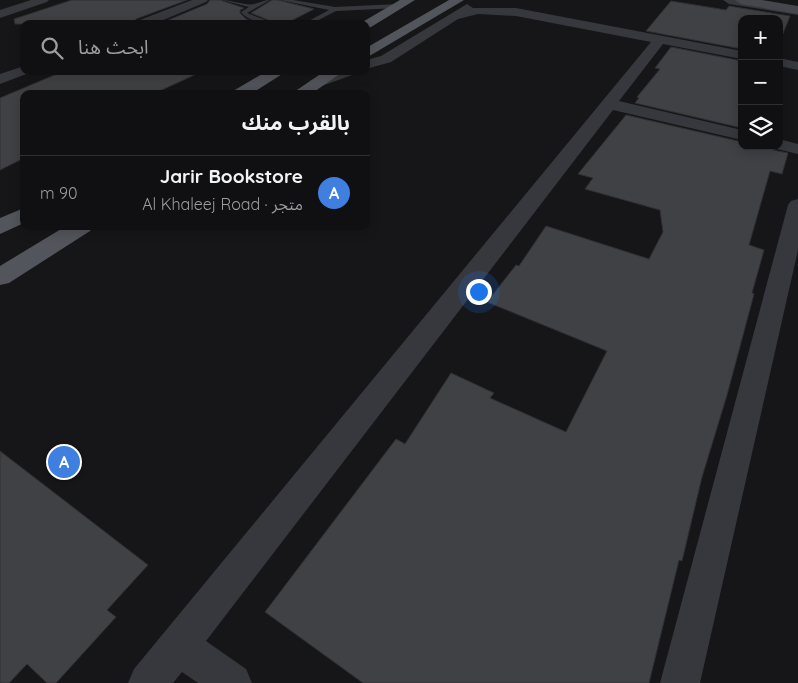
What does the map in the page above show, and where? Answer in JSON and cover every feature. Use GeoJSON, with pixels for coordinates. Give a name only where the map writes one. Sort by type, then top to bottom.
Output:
{"type":"FeatureCollection","features":[{"type":"Feature","properties":{"kind":"main road"},"geometry":{"type":"LineString","coordinates":[[421,22],[437,3],[442,0]]}},
{"type":"Feature","properties":{"kind":"main road"},"geometry":{"type":"LineString","coordinates":[[370,52],[458,0]]}},
{"type":"Feature","properties":{"kind":"main road"},"geometry":{"type":"LineString","coordinates":[[370,22],[403,3]]}},
{"type":"Feature","properties":{"kind":"main road"},"geometry":{"type":"LineString","coordinates":[[246,90],[272,75]]}},
{"type":"Feature","properties":{"kind":"main road"},"geometry":{"type":"LineString","coordinates":[[305,90],[329,75]]}},
{"type":"Feature","properties":{"kind":"main road"},"geometry":{"type":"LineString","coordinates":[[0,227],[20,216]]}},
{"type":"Feature","properties":{"kind":"main road"},"geometry":{"type":"LineString","coordinates":[[0,277],[76,230]]}},
{"type":"Feature","properties":{"kind":"street"},"geometry":{"type":"LineString","coordinates":[[0,14],[42,0]]}},
{"type":"Feature","properties":{"kind":"street"},"geometry":{"type":"LineString","coordinates":[[152,20],[202,0]]}},
{"type":"Feature","properties":{"kind":"street"},"geometry":{"type":"LineString","coordinates":[[370,64],[386,58],[481,0]]}},
{"type":"Feature","properties":{"kind":"street"},"geometry":{"type":"LineString","coordinates":[[491,0],[499,7],[516,12],[738,54]]}},
{"type":"Feature","properties":{"kind":"street"},"geometry":{"type":"LineString","coordinates":[[729,0],[798,9]]}},
{"type":"Feature","properties":{"kind":"street"},"geometry":{"type":"LineString","coordinates":[[742,0],[798,9]]}},
{"type":"Feature","properties":{"kind":"street"},"geometry":{"type":"LineString","coordinates":[[766,0],[798,9]]}},
{"type":"Feature","properties":{"kind":"street"},"geometry":{"type":"LineString","coordinates":[[452,17],[478,10],[516,12]]}},
{"type":"Feature","properties":{"kind":"street"},"geometry":{"type":"LineString","coordinates":[[148,683],[660,39]]}},
{"type":"Feature","properties":{"kind":"street"},"geometry":{"type":"LineString","coordinates":[[783,63],[798,66]]}},
{"type":"Feature","properties":{"kind":"street"},"geometry":{"type":"LineString","coordinates":[[0,79],[20,72]]}},
{"type":"Feature","properties":{"kind":"street"},"geometry":{"type":"LineString","coordinates":[[316,83],[339,75]]}},
{"type":"Feature","properties":{"kind":"street"},"geometry":{"type":"LineString","coordinates":[[609,104],[738,134]]}},
{"type":"Feature","properties":{"kind":"street"},"geometry":{"type":"LineString","coordinates":[[783,145],[798,148]]}},
{"type":"Feature","properties":{"kind":"street"},"geometry":{"type":"LineString","coordinates":[[680,683],[798,205]]}},
{"type":"Feature","properties":{"kind":"street"},"geometry":{"type":"LineString","coordinates":[[178,644],[232,683]]}},
{"type":"Feature","properties":{"kind":"lane"},"geometry":{"type":"LineString","coordinates":[[225,0],[252,6]]}},
{"type":"Feature","properties":{"kind":"lane"},"geometry":{"type":"LineString","coordinates":[[261,20],[246,15],[244,12],[252,6],[267,0]]}},
{"type":"Feature","properties":{"kind":"lane"},"geometry":{"type":"LineString","coordinates":[[283,0],[335,9],[403,3]]}},
{"type":"Feature","properties":{"kind":"lane"},"geometry":{"type":"LineString","coordinates":[[314,20],[335,9]]}},
{"type":"Feature","properties":{"kind":"building"},"geometry":{"type":"Polygon","coordinates":[[[72,0],[187,0],[136,20],[20,20],[20,24],[15,24],[14,19],[72,0]]]}},
{"type":"Feature","properties":{"kind":"building"},"geometry":{"type":"Polygon","coordinates":[[[210,0],[220,0],[244,8],[240,10],[240,13],[249,20],[169,20],[207,4],[210,0]]]}},
{"type":"Feature","properties":{"kind":"building"},"geometry":{"type":"Polygon","coordinates":[[[272,0],[314,9],[293,20],[268,20],[251,13],[272,0]]]}},
{"type":"Feature","properties":{"kind":"building"},"geometry":{"type":"Polygon","coordinates":[[[671,1],[726,10],[729,6],[790,16],[783,34],[783,15],[738,15],[738,48],[646,31],[671,1]]]}},
{"type":"Feature","properties":{"kind":"building"},"geometry":{"type":"Polygon","coordinates":[[[671,47],[738,60],[738,127],[635,103],[639,98],[637,97],[660,69],[655,68],[671,47]]]}},
{"type":"Feature","properties":{"kind":"building"},"geometry":{"type":"Polygon","coordinates":[[[55,75],[194,75],[162,90],[20,90],[20,160],[0,170],[0,98],[55,75]]]}},
{"type":"Feature","properties":{"kind":"building"},"geometry":{"type":"Polygon","coordinates":[[[626,115],[738,141],[738,150],[773,150],[788,153],[782,174],[770,171],[749,245],[764,250],[752,293],[754,294],[727,395],[702,477],[682,561],[679,560],[649,683],[363,683],[265,612],[396,439],[405,444],[451,373],[494,393],[490,398],[566,432],[607,351],[487,302],[516,265],[519,266],[546,226],[649,259],[663,232],[660,210],[585,189],[593,178],[578,174],[626,115]]]}},
{"type":"Feature","properties":{"kind":"building"},"geometry":{"type":"Polygon","coordinates":[[[0,451],[148,565],[107,610],[116,617],[56,683],[47,683],[27,664],[9,683],[0,683],[0,451]]]}},
{"type":"Feature","properties":{"kind":"place","name":"Jarir Bookstore"},"geometry":{"type":"Point","coordinates":[64,462]}}]}
